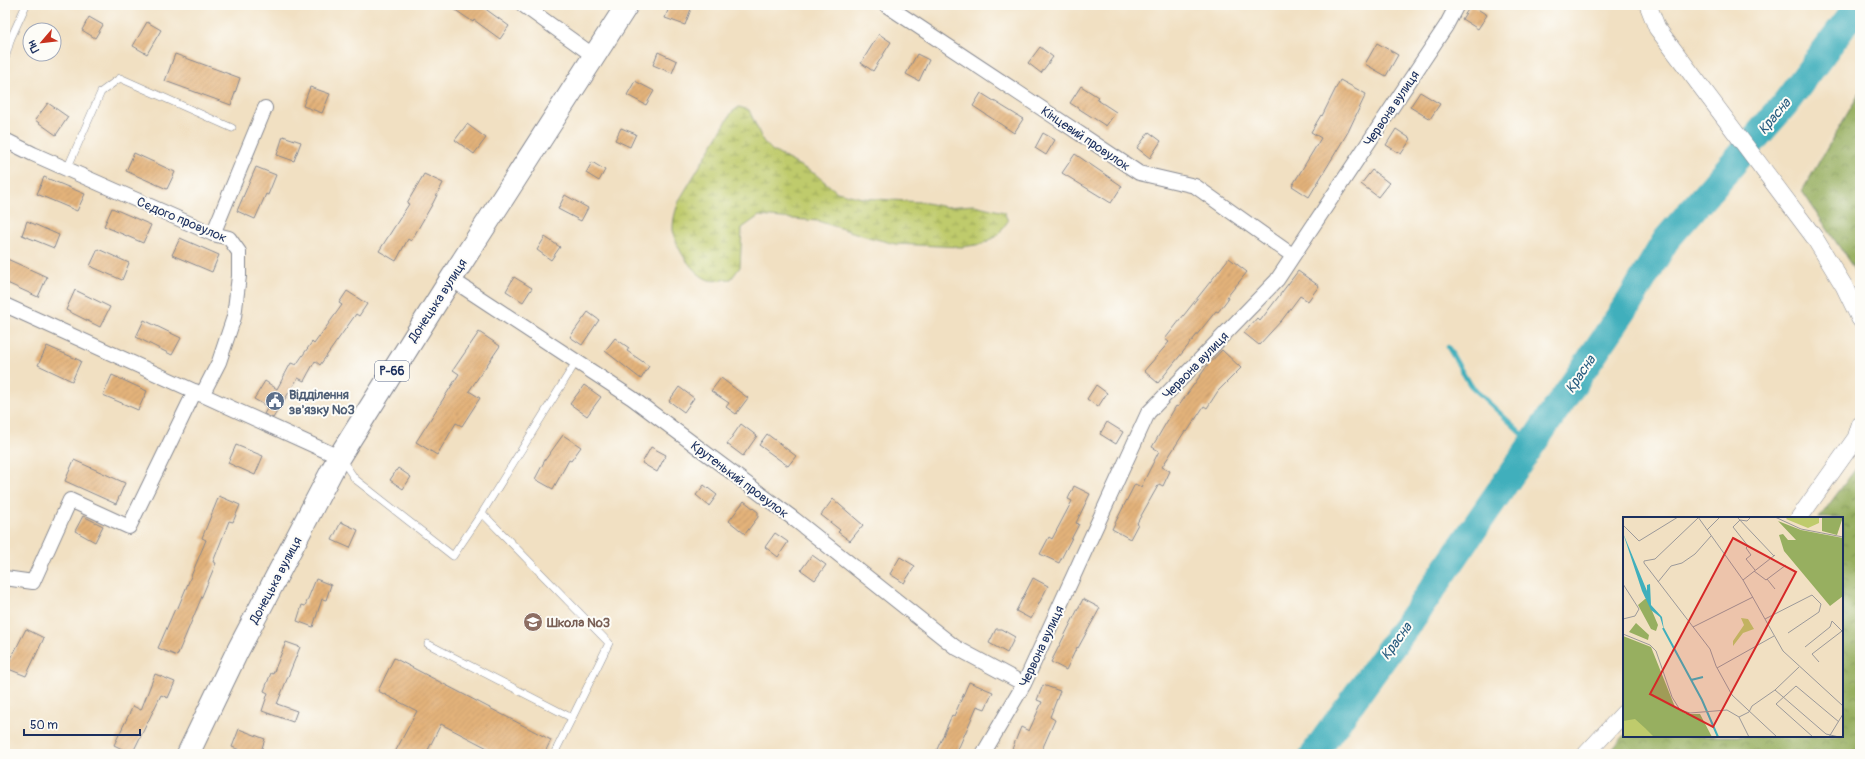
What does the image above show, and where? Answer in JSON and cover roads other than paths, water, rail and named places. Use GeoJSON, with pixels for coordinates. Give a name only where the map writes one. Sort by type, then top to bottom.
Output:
{"type":"FeatureCollection","features":[{"type":"Feature","properties":{"kind":"main road","name":"Донецька вулиця"},"geometry":{"type":"LineString","coordinates":[[188,754],[236,654],[339,457],[450,279],[627,5]]}},
{"type":"Feature","properties":{"kind":"street"},"geometry":{"type":"LineString","coordinates":[[523,5],[594,56]]}},
{"type":"Feature","properties":{"kind":"street","name":"Кінцевий провулок"},"geometry":{"type":"LineString","coordinates":[[886,5],[1139,173],[1195,186],[1292,255]]}},
{"type":"Feature","properties":{"kind":"street","name":"Червона вулиця"},"geometry":{"type":"LineString","coordinates":[[983,754],[1024,684],[1148,414],[1277,280],[1292,255],[1446,26],[1457,5]]}},
{"type":"Feature","properties":{"kind":"street"},"geometry":{"type":"LineString","coordinates":[[1648,5],[1657,28],[1814,237],[1844,286],[1860,319]]}},
{"type":"Feature","properties":{"kind":"street"},"geometry":{"type":"LineString","coordinates":[[213,234],[265,108]]}},
{"type":"Feature","properties":{"kind":"street","name":"Сєдого провулок"},"geometry":{"type":"LineString","coordinates":[[5,140],[213,234],[229,238],[239,252],[239,276],[234,317],[219,362],[199,393],[129,527],[70,500],[33,582],[5,578]]}},
{"type":"Feature","properties":{"kind":"street","name":"Крутенький провулок"},"geometry":{"type":"LineString","coordinates":[[450,279],[632,398],[788,514],[955,647],[1024,684]]}},
{"type":"Feature","properties":{"kind":"street"},"geometry":{"type":"LineString","coordinates":[[5,305],[339,457]]}},
{"type":"Feature","properties":{"kind":"street"},"geometry":{"type":"LineString","coordinates":[[1800,517],[1856,438],[1860,424]]}},
{"type":"Feature","properties":{"kind":"street"},"geometry":{"type":"LineString","coordinates":[[1586,754],[1623,714]]}},
{"type":"Feature","properties":{"kind":"lane"},"geometry":{"type":"LineString","coordinates":[[5,59],[11,38],[26,5]]}},
{"type":"Feature","properties":{"kind":"lane"},"geometry":{"type":"LineString","coordinates":[[67,169],[101,92],[120,78],[232,128]]}},
{"type":"Feature","properties":{"kind":"lane"},"geometry":{"type":"LineString","coordinates":[[339,457],[354,479],[454,556],[576,362]]}},
{"type":"Feature","properties":{"kind":"lane"},"geometry":{"type":"LineString","coordinates":[[482,513],[609,643],[554,754]]}},
{"type":"Feature","properties":{"kind":"lane"},"geometry":{"type":"LineString","coordinates":[[428,644],[572,718]]}},
{"type":"Feature","properties":{"kind":"waterway","name":"Красна"},"geometry":{"type":"LineString","coordinates":[[1314,754],[1418,610],[1561,402],[1630,301],[1666,240],[1784,105],[1859,5]]}},
{"type":"Feature","properties":{"kind":"waterway"},"geometry":{"type":"LineString","coordinates":[[1448,347],[1470,385],[1532,443]]}},
{"type":"Feature","properties":{"kind":"place","name":"Відділення зв'язку №3"},"geometry":{"type":"Point","coordinates":[275,401]}},
{"type":"Feature","properties":{"kind":"place","name":"Школа №3"},"geometry":{"type":"Point","coordinates":[533,622]}}]}
